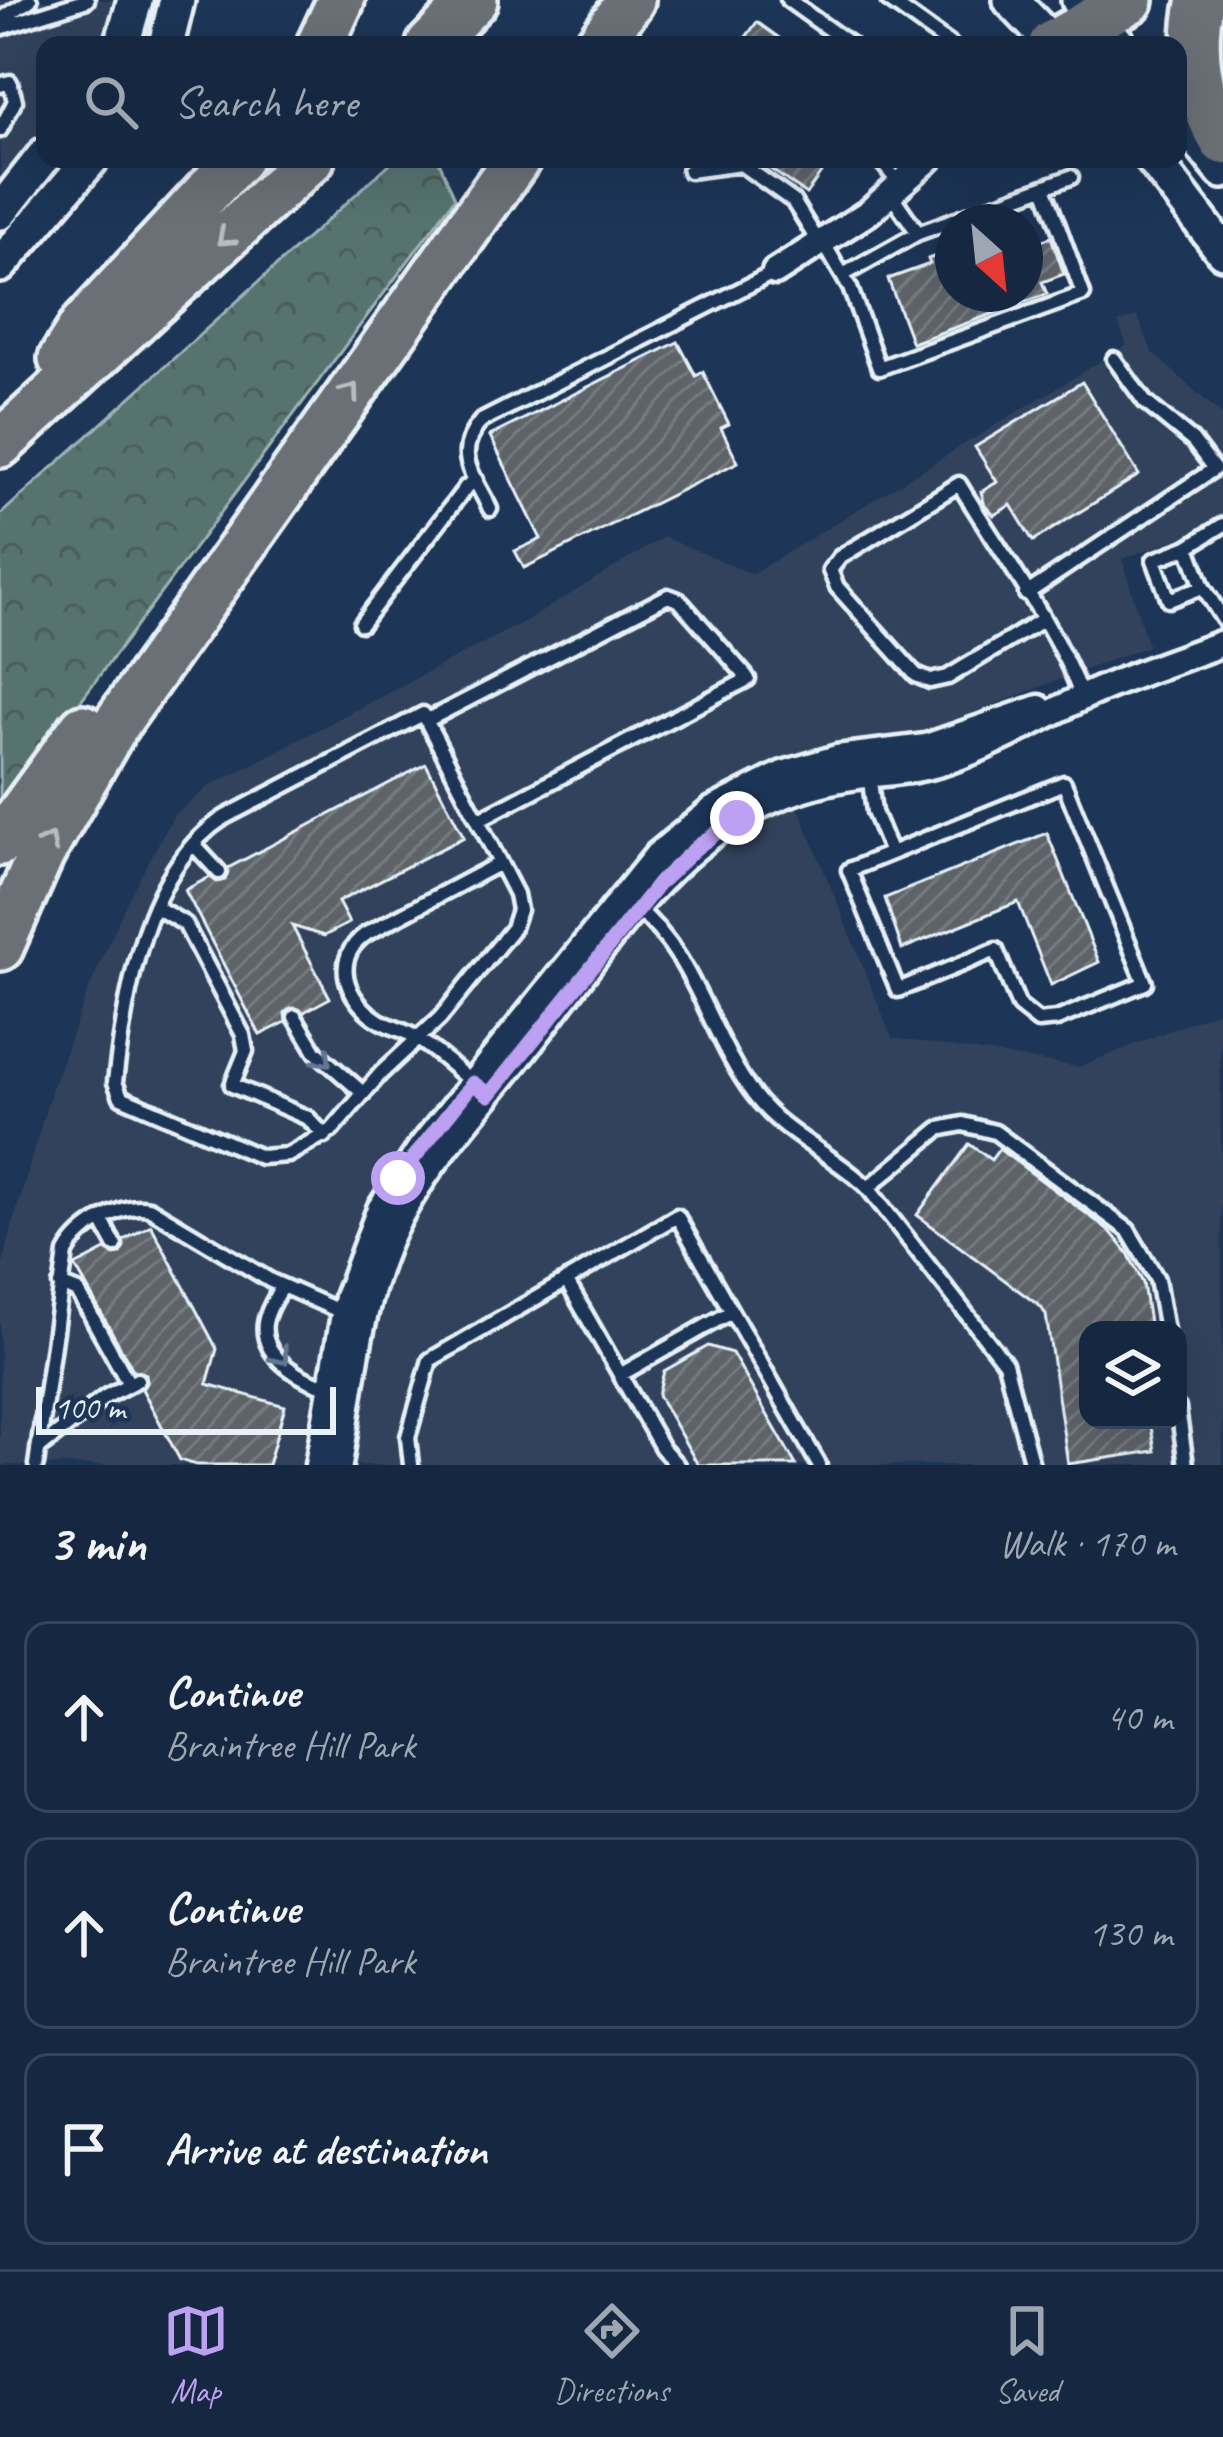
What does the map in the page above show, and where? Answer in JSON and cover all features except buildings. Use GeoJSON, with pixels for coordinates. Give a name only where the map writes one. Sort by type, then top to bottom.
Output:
{"type":"FeatureCollection","features":[{"type":"Feature","properties":{"kind":"highway"},"geometry":{"type":"LineString","coordinates":[[324,36],[341,0]]}},
{"type":"Feature","properties":{"kind":"highway"},"geometry":{"type":"LineString","coordinates":[[439,36],[474,0]]}},
{"type":"Feature","properties":{"kind":"highway"},"geometry":{"type":"LineString","coordinates":[[605,36],[631,0]]}},
{"type":"Feature","properties":{"kind":"highway"},"geometry":{"type":"LineString","coordinates":[[1201,0],[1196,36],[1199,76],[1223,141]]}},
{"type":"Feature","properties":{"kind":"highway"},"geometry":{"type":"LineString","coordinates":[[1063,36],[1098,11]]}},
{"type":"Feature","properties":{"kind":"highway"},"geometry":{"type":"LineString","coordinates":[[10,434],[83,326],[230,168]]}},
{"type":"Feature","properties":{"kind":"highway"},"geometry":{"type":"LineString","coordinates":[[10,434],[301,168]]}},
{"type":"Feature","properties":{"kind":"highway"},"geometry":{"type":"LineString","coordinates":[[0,947],[41,854],[104,743],[511,168]]}},
{"type":"Feature","properties":{"kind":"highway"},"geometry":{"type":"LineString","coordinates":[[0,842],[204,563],[282,486]]}},
{"type":"Feature","properties":{"kind":"street"},"geometry":{"type":"LineString","coordinates":[[125,36],[135,0]]}},
{"type":"Feature","properties":{"kind":"street"},"geometry":{"type":"LineString","coordinates":[[168,36],[176,0]]}},
{"type":"Feature","properties":{"kind":"street"},"geometry":{"type":"LineString","coordinates":[[1011,0],[1045,36]]}},
{"type":"Feature","properties":{"kind":"street"},"geometry":{"type":"LineString","coordinates":[[1187,126],[1223,170]]}},
{"type":"Feature","properties":{"kind":"street"},"geometry":{"type":"LineString","coordinates":[[0,212],[36,166]]}},
{"type":"Feature","properties":{"kind":"street"},"geometry":{"type":"LineString","coordinates":[[0,265],[83,168]]}},
{"type":"Feature","properties":{"kind":"street"},"geometry":{"type":"LineString","coordinates":[[775,272],[896,190],[919,168]]}},
{"type":"Feature","properties":{"kind":"street"},"geometry":{"type":"LineString","coordinates":[[1160,168],[1223,251]]}},
{"type":"Feature","properties":{"kind":"street"},"geometry":{"type":"LineString","coordinates":[[318,1465],[341,1389],[354,1315],[407,1203],[481,1089],[629,903],[737,818],[868,765],[920,769],[946,762],[1082,698],[1223,643]]}},
{"type":"Feature","properties":{"kind":"street"},"geometry":{"type":"LineString","coordinates":[[339,1465],[341,1389]]}},
{"type":"Feature","properties":{"kind":"lane"},"geometry":{"type":"LineString","coordinates":[[0,24],[30,0]]}},
{"type":"Feature","properties":{"kind":"lane"},"geometry":{"type":"LineString","coordinates":[[0,24],[87,0]]}},
{"type":"Feature","properties":{"kind":"lane"},"geometry":{"type":"LineString","coordinates":[[788,0],[838,36]]}},
{"type":"Feature","properties":{"kind":"lane"},"geometry":{"type":"LineString","coordinates":[[888,0],[938,36]]}},
{"type":"Feature","properties":{"kind":"lane"},"geometry":{"type":"LineString","coordinates":[[0,85],[10,82],[16,101],[0,130]]}},
{"type":"Feature","properties":{"kind":"lane"},"geometry":{"type":"LineString","coordinates":[[689,170],[702,168]]}},
{"type":"Feature","properties":{"kind":"lane"},"geometry":{"type":"LineString","coordinates":[[747,168],[794,201],[843,274],[879,368],[1083,294],[1044,187]]}},
{"type":"Feature","properties":{"kind":"lane"},"geometry":{"type":"LineString","coordinates":[[884,168],[918,233]]}},
{"type":"Feature","properties":{"kind":"lane"},"geometry":{"type":"LineString","coordinates":[[843,274],[918,233],[1072,177]]}},
{"type":"Feature","properties":{"kind":"lane"},"geometry":{"type":"LineString","coordinates":[[490,509],[465,446],[486,417],[775,272]]}},
{"type":"Feature","properties":{"kind":"lane"},"geometry":{"type":"LineString","coordinates":[[1026,594],[1214,469],[1193,441],[1144,402],[1114,359]]}},
{"type":"Feature","properties":{"kind":"lane"},"geometry":{"type":"LineString","coordinates":[[361,624],[476,480]]}},
{"type":"Feature","properties":{"kind":"lane"},"geometry":{"type":"LineString","coordinates":[[1042,620],[948,677],[926,680],[837,587],[830,570],[840,557],[958,484],[1042,620],[1068,663],[1082,698]]}},
{"type":"Feature","properties":{"kind":"lane"},"geometry":{"type":"LineString","coordinates":[[1203,587],[1168,600],[1154,560],[1188,548],[1223,525]]}},
{"type":"Feature","properties":{"kind":"lane"},"geometry":{"type":"LineString","coordinates":[[1188,548],[1203,587],[1223,619]]}},
{"type":"Feature","properties":{"kind":"lane"},"geometry":{"type":"LineString","coordinates":[[426,721],[670,596],[681,602],[746,676],[748,680],[478,820]]}},
{"type":"Feature","properties":{"kind":"lane"},"geometry":{"type":"LineString","coordinates":[[423,714],[426,721],[518,899],[517,920],[448,1009],[325,1136],[283,1157],[266,1158],[119,1095],[115,1082],[127,992],[156,908],[194,845],[225,817],[423,714]]}},
{"type":"Feature","properties":{"kind":"lane"},"geometry":{"type":"LineString","coordinates":[[868,765],[874,812],[891,854]]}},
{"type":"Feature","properties":{"kind":"lane"},"geometry":{"type":"LineString","coordinates":[[1064,783],[1145,983],[1057,1018],[1035,1021],[1019,1006],[996,950],[898,990],[849,870],[891,854],[1064,783]]}},
{"type":"Feature","properties":{"kind":"lane"},"geometry":{"type":"LineString","coordinates":[[194,845],[220,872]]}},
{"type":"Feature","properties":{"kind":"lane"},"geometry":{"type":"LineString","coordinates":[[481,1089],[417,1039],[376,1019],[344,976],[346,955],[359,938],[500,863]]}},
{"type":"Feature","properties":{"kind":"lane"},"geometry":{"type":"LineString","coordinates":[[629,903],[660,930],[681,961],[756,1099],[794,1135],[868,1188],[1005,1363],[1032,1465]]}},
{"type":"Feature","properties":{"kind":"lane"},"geometry":{"type":"LineString","coordinates":[[156,908],[185,924],[243,1035],[246,1051],[232,1085],[308,1118],[325,1136]]}},
{"type":"Feature","properties":{"kind":"lane"},"geometry":{"type":"LineString","coordinates":[[295,1017],[316,1052],[363,1093]]}},
{"type":"Feature","properties":{"kind":"lane"},"geometry":{"type":"LineString","coordinates":[[868,1188],[939,1129],[963,1124],[995,1132],[1128,1230],[1157,1279],[1164,1321]]}},
{"type":"Feature","properties":{"kind":"lane"},"geometry":{"type":"LineString","coordinates":[[36,1465],[69,1247],[83,1232],[133,1206],[149,1208],[282,1286],[354,1315]]}},
{"type":"Feature","properties":{"kind":"lane"},"geometry":{"type":"LineString","coordinates":[[412,1465],[408,1437],[430,1360],[677,1216],[819,1465]]}},
{"type":"Feature","properties":{"kind":"lane"},"geometry":{"type":"LineString","coordinates":[[102,1221],[115,1245]]}},
{"type":"Feature","properties":{"kind":"lane"},"geometry":{"type":"LineString","coordinates":[[566,1280],[662,1448],[677,1465]]}},
{"type":"Feature","properties":{"kind":"lane"},"geometry":{"type":"LineString","coordinates":[[38,1448],[132,1382],[80,1295],[60,1285]]}},
{"type":"Feature","properties":{"kind":"lane"},"geometry":{"type":"LineString","coordinates":[[282,1286],[265,1325],[268,1342],[292,1371],[341,1389]]}},
{"type":"Feature","properties":{"kind":"lane"},"geometry":{"type":"LineString","coordinates":[[620,1375],[731,1312]]}},
{"type":"Feature","properties":{"kind":"lane"},"geometry":{"type":"LineString","coordinates":[[1181,1429],[1186,1465]]}},
{"type":"Feature","properties":{"kind":"lane"},"geometry":{"type":"LineString","coordinates":[[662,1448],[666,1465]]}},
{"type":"Feature","properties":{"kind":"shaded area"},"geometry":{"type":"Polygon","coordinates":[[[0,0],[120,0],[109,36],[36,36],[36,141],[0,191],[0,0]]]}},
{"type":"Feature","properties":{"kind":"shaded area"},"geometry":{"type":"Polygon","coordinates":[[[1137,316],[1153,353],[1223,416],[1223,522],[1122,559],[1148,646],[927,730],[824,744],[829,793],[797,804],[892,1038],[1079,1067],[1220,1010],[1223,1465],[0,1465],[0,1277],[13,1223],[51,1091],[87,993],[127,901],[174,815],[210,786],[533,617],[664,537],[752,574],[1127,345],[1118,323],[1137,316]]]}},
{"type":"Feature","properties":{"kind":"green space"},"geometry":{"type":"Polygon","coordinates":[[[385,168],[442,168],[455,198],[0,809],[0,515],[385,168]]]}},
{"type":"Feature","properties":{"kind":"route"},"geometry":{"type":"LineString","coordinates":[[398,1178],[473,1083],[489,1095],[671,870],[737,818]]}}]}
